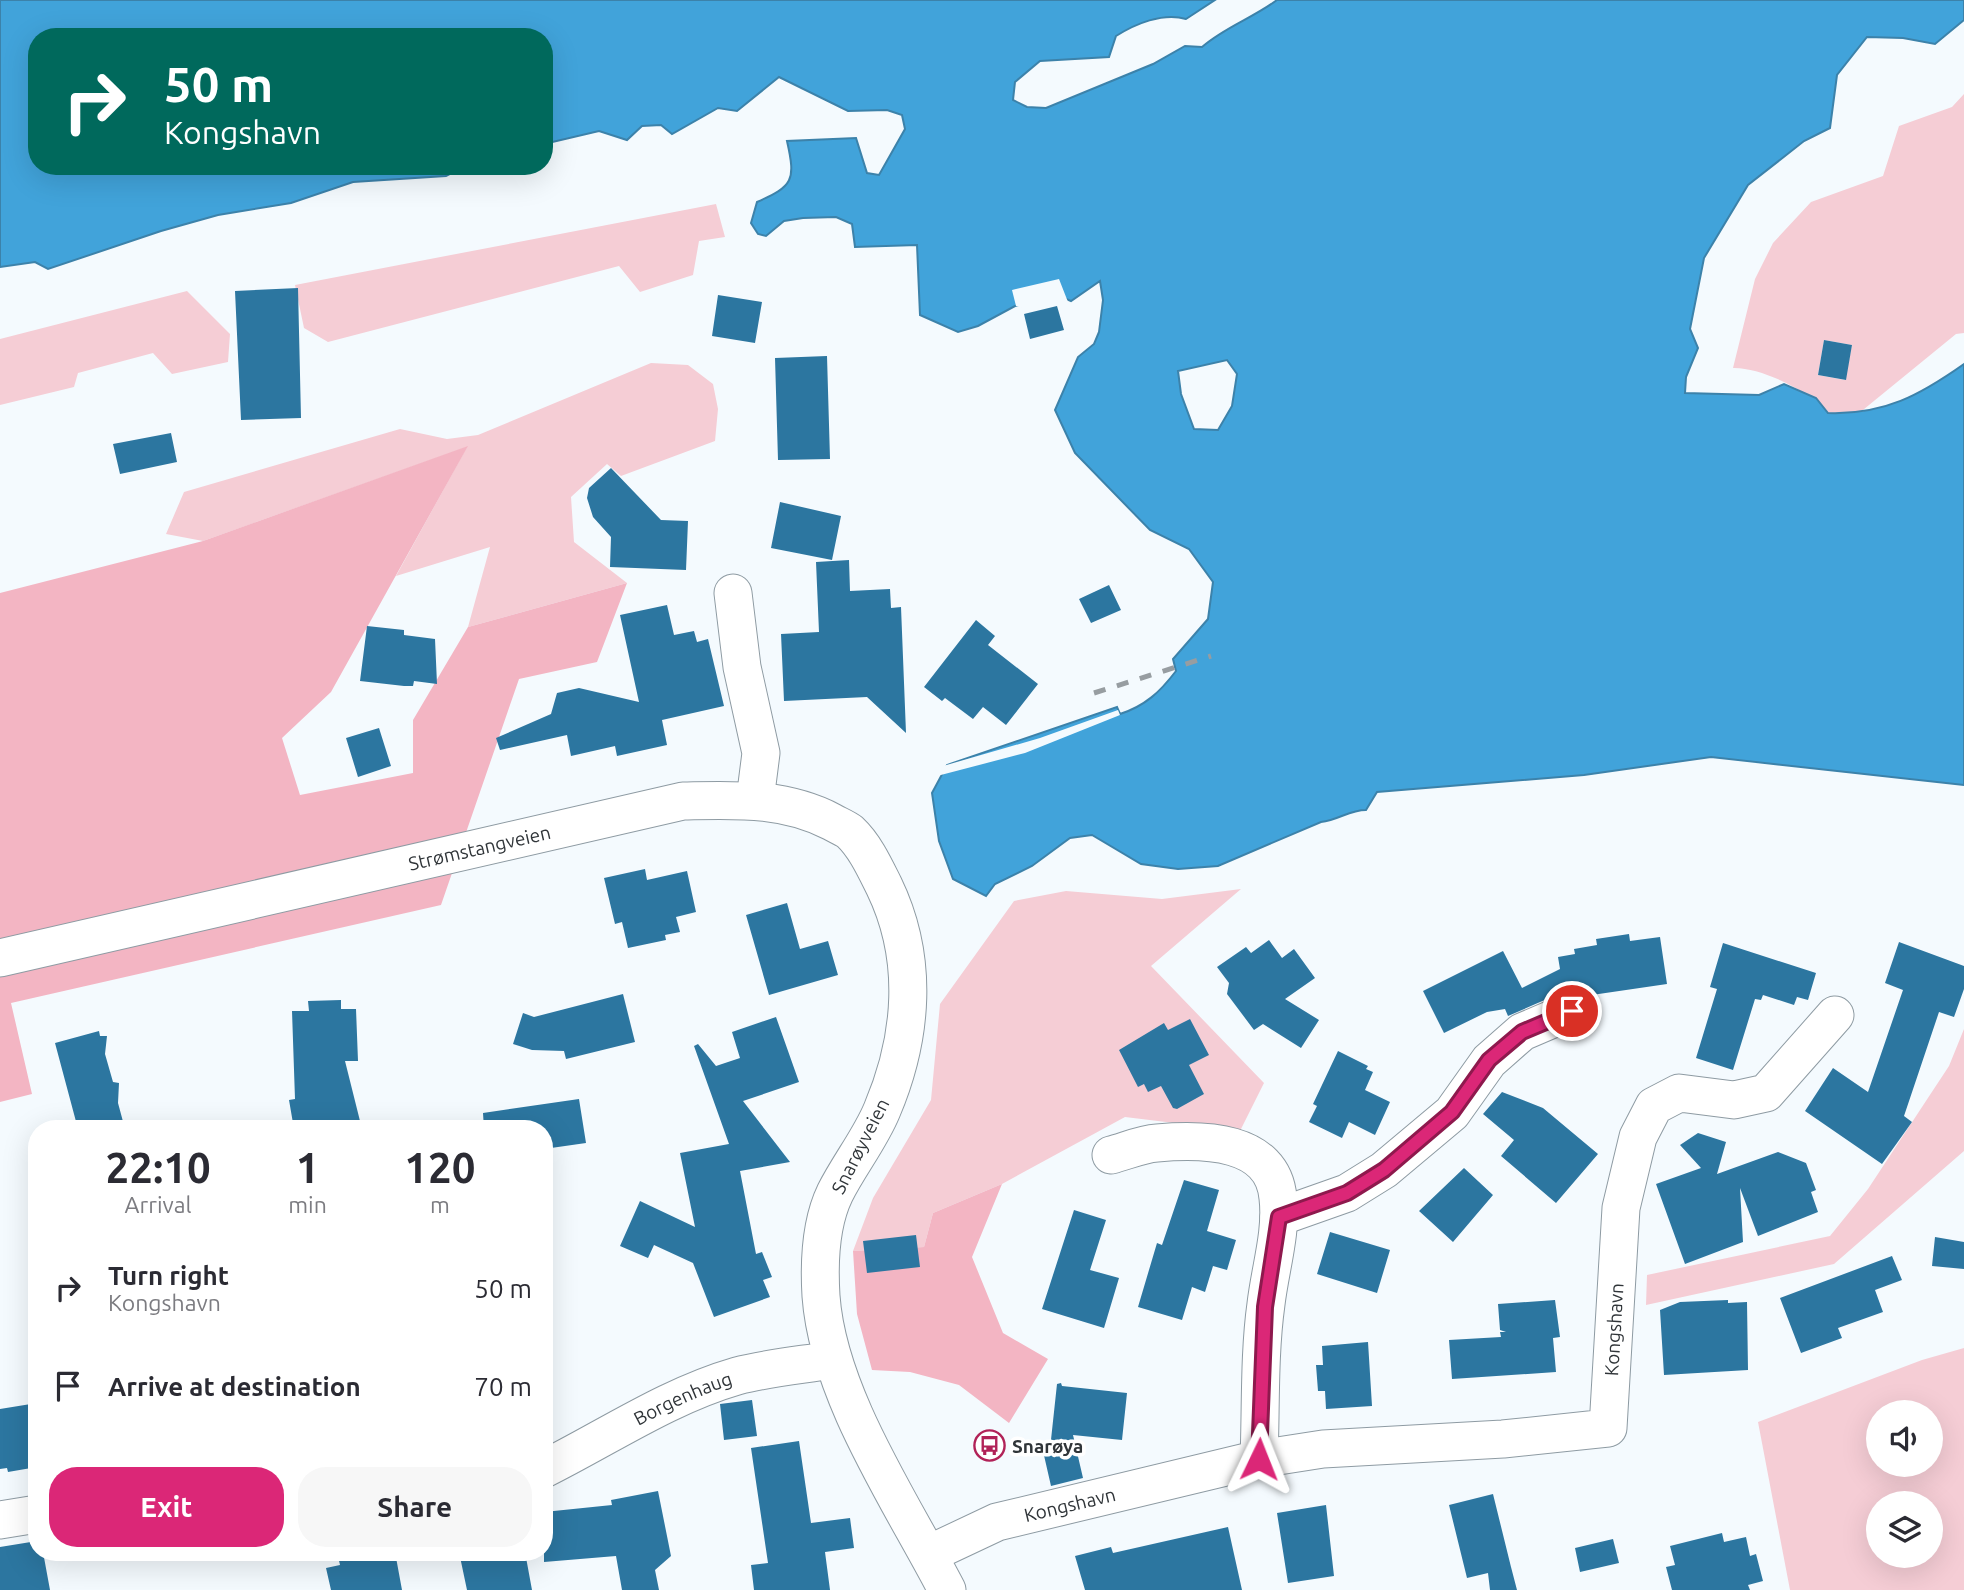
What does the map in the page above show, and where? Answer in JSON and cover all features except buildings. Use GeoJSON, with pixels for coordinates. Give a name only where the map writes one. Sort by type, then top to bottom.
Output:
{"type":"FeatureCollection","features":[{"type":"Feature","properties":{"kind":"street"},"geometry":{"type":"LineString","coordinates":[[733,593],[742,667],[761,753],[755,800]]}},
{"type":"Feature","properties":{"kind":"street","name":"Strømstangveien"},"geometry":{"type":"LineString","coordinates":[[0,958],[683,801],[755,800]]}},
{"type":"Feature","properties":{"kind":"street","name":"Snarøyveien"},"geometry":{"type":"LineString","coordinates":[[755,800],[806,809],[849,832],[873,864],[890,899],[906,950],[908,1010],[902,1051],[881,1111],[834,1196],[822,1233],[821,1297],[832,1360],[872,1449],[947,1590]]}},
{"type":"Feature","properties":{"kind":"street"},"geometry":{"type":"LineString","coordinates":[[1279,1217],[1347,1193],[1384,1170],[1452,1112],[1489,1060],[1522,1032],[1572,1011]]}},
{"type":"Feature","properties":{"kind":"street","name":"Kongshavn"},"geometry":{"type":"LineString","coordinates":[[929,1554],[997,1522],[1259,1459],[1323,1449],[1503,1439],[1608,1428],[1621,1208],[1638,1137],[1654,1107],[1679,1093],[1734,1100],[1766,1093],[1835,1015]]}},
{"type":"Feature","properties":{"kind":"street"},"geometry":{"type":"LineString","coordinates":[[1111,1155],[1155,1143],[1208,1142],[1257,1155],[1269,1170],[1275,1184],[1279,1217],[1265,1307],[1259,1459]]}},
{"type":"Feature","properties":{"kind":"street","name":"Borgenhaug"},"geometry":{"type":"LineString","coordinates":[[553,1464],[632,1420],[704,1388],[738,1376],[832,1360]]}},
{"type":"Feature","properties":{"kind":"street"},"geometry":{"type":"LineString","coordinates":[[0,1520],[28,1515]]}},
{"type":"Feature","properties":{"kind":"shaded area"},"geometry":{"type":"Polygon","coordinates":[[[1964,94],[1964,333],[1956,334],[1858,414],[1828,413],[1810,397],[1785,382],[1757,372],[1733,368],[1755,279],[1773,243],[1811,202],[1883,176],[1899,126],[1952,107],[1964,94]],[[1824,340],[1818,375],[1845,380],[1852,345],[1824,340]]]}},
{"type":"Feature","properties":{"kind":"shaded area"},"geometry":{"type":"Polygon","coordinates":[[[716,204],[725,237],[699,241],[693,275],[640,292],[619,266],[328,342],[304,328],[295,285],[716,204]]]}},
{"type":"Feature","properties":{"kind":"shaded area"},"geometry":{"type":"Polygon","coordinates":[[[187,291],[230,334],[228,362],[172,374],[153,353],[78,373],[74,387],[0,405],[0,339],[187,291]]]}},
{"type":"Feature","properties":{"kind":"shaded area"},"geometry":{"type":"Polygon","coordinates":[[[651,363],[688,365],[713,384],[718,409],[715,441],[621,476],[607,464],[571,497],[574,542],[627,583],[468,627],[490,547],[396,576],[467,447],[203,541],[166,534],[184,492],[400,429],[447,439],[478,435],[651,363]]]}},
{"type":"Feature","properties":{"kind":"shaded area"},"geometry":{"type":"Polygon","coordinates":[[[468,446],[331,692],[282,738],[300,795],[413,773],[413,720],[468,627],[627,583],[597,662],[519,679],[441,905],[11,1003],[32,1094],[0,1102],[0,593],[203,541],[468,446]]]}},
{"type":"Feature","properties":{"kind":"shaded area"},"geometry":{"type":"Polygon","coordinates":[[[1241,889],[1151,966],[1264,1083],[1240,1131],[1125,1117],[1002,1184],[933,1213],[924,1247],[853,1251],[873,1198],[931,1100],[940,1004],[1014,901],[1066,891],[1162,899],[1241,889]]]}},
{"type":"Feature","properties":{"kind":"shaded area"},"geometry":{"type":"Polygon","coordinates":[[[1964,1029],[1964,1151],[1834,1264],[1646,1305],[1647,1275],[1830,1236],[1868,1189],[1949,1066],[1964,1029]]]}},
{"type":"Feature","properties":{"kind":"shaded area"},"geometry":{"type":"Polygon","coordinates":[[[1002,1184],[972,1257],[1003,1333],[1048,1359],[1009,1423],[959,1385],[910,1372],[872,1370],[857,1314],[853,1251],[924,1247],[933,1213],[1002,1184]]]}},
{"type":"Feature","properties":{"kind":"shaded area"},"geometry":{"type":"Polygon","coordinates":[[[1964,1348],[1964,1590],[1790,1590],[1758,1422],[1922,1360],[1964,1348]]]}},
{"type":"Feature","properties":{"kind":"water"},"geometry":{"type":"Polygon","coordinates":[[[0,0],[1215,0],[1186,19],[1159,18],[1116,36],[1109,57],[1040,61],[1015,82],[1013,100],[1027,107],[1046,108],[1153,64],[1185,46],[1202,47],[1277,0],[1964,0],[1964,20],[1935,44],[1903,38],[1867,37],[1837,75],[1830,128],[1804,141],[1748,185],[1704,258],[1690,329],[1698,348],[1686,377],[1685,393],[1759,395],[1784,384],[1816,398],[1828,413],[1848,413],[1867,411],[1900,401],[1932,385],[1964,364],[1964,785],[1711,757],[1584,775],[1377,792],[1366,810],[1321,822],[1218,866],[1178,869],[1141,864],[1092,835],[1070,838],[1032,866],[995,884],[986,896],[953,879],[939,841],[932,793],[947,765],[1117,707],[1120,714],[1144,702],[1158,692],[1176,671],[1173,659],[1208,619],[1213,582],[1189,549],[1150,530],[1075,453],[1055,410],[1078,357],[1094,344],[1099,332],[1103,300],[1100,281],[1071,301],[1064,298],[1015,306],[978,326],[958,332],[920,315],[917,245],[855,247],[852,224],[836,217],[784,221],[766,236],[758,234],[751,223],[757,202],[778,191],[789,181],[791,165],[787,141],[856,138],[867,173],[879,175],[905,129],[902,115],[887,110],[848,111],[779,77],[737,111],[718,108],[672,134],[661,125],[642,126],[627,140],[599,131],[553,142],[553,28],[28,28],[28,175],[448,175],[353,182],[291,203],[218,215],[161,231],[48,269],[35,262],[0,267],[0,0]],[[1227,360],[1178,371],[1181,394],[1194,429],[1218,430],[1232,406],[1237,374],[1227,360]]]}},
{"type":"Feature","properties":{"kind":"pier"},"geometry":{"type":"Polygon","coordinates":[[[1059,279],[1068,302],[1022,308],[1016,306],[1012,290],[1059,279]]]}},
{"type":"Feature","properties":{"kind":"pier"},"geometry":{"type":"Polygon","coordinates":[[[1118,710],[1120,715],[1025,753],[937,776],[943,766],[1040,738],[1118,710]]]}},
{"type":"Feature","properties":{"kind":"railway"},"geometry":{"type":"LineString","coordinates":[[1094,693],[1211,656]]}},
{"type":"Feature","properties":{"kind":"place","name":"Snarøya"},"geometry":{"type":"Point","coordinates":[989,1446]}},
{"type":"Feature","properties":{"kind":"route"},"geometry":{"type":"LineString","coordinates":[[1259,1459],[1265,1307],[1279,1217],[1347,1193],[1384,1170],[1452,1112],[1489,1060],[1522,1032],[1572,1011]]}}]}
